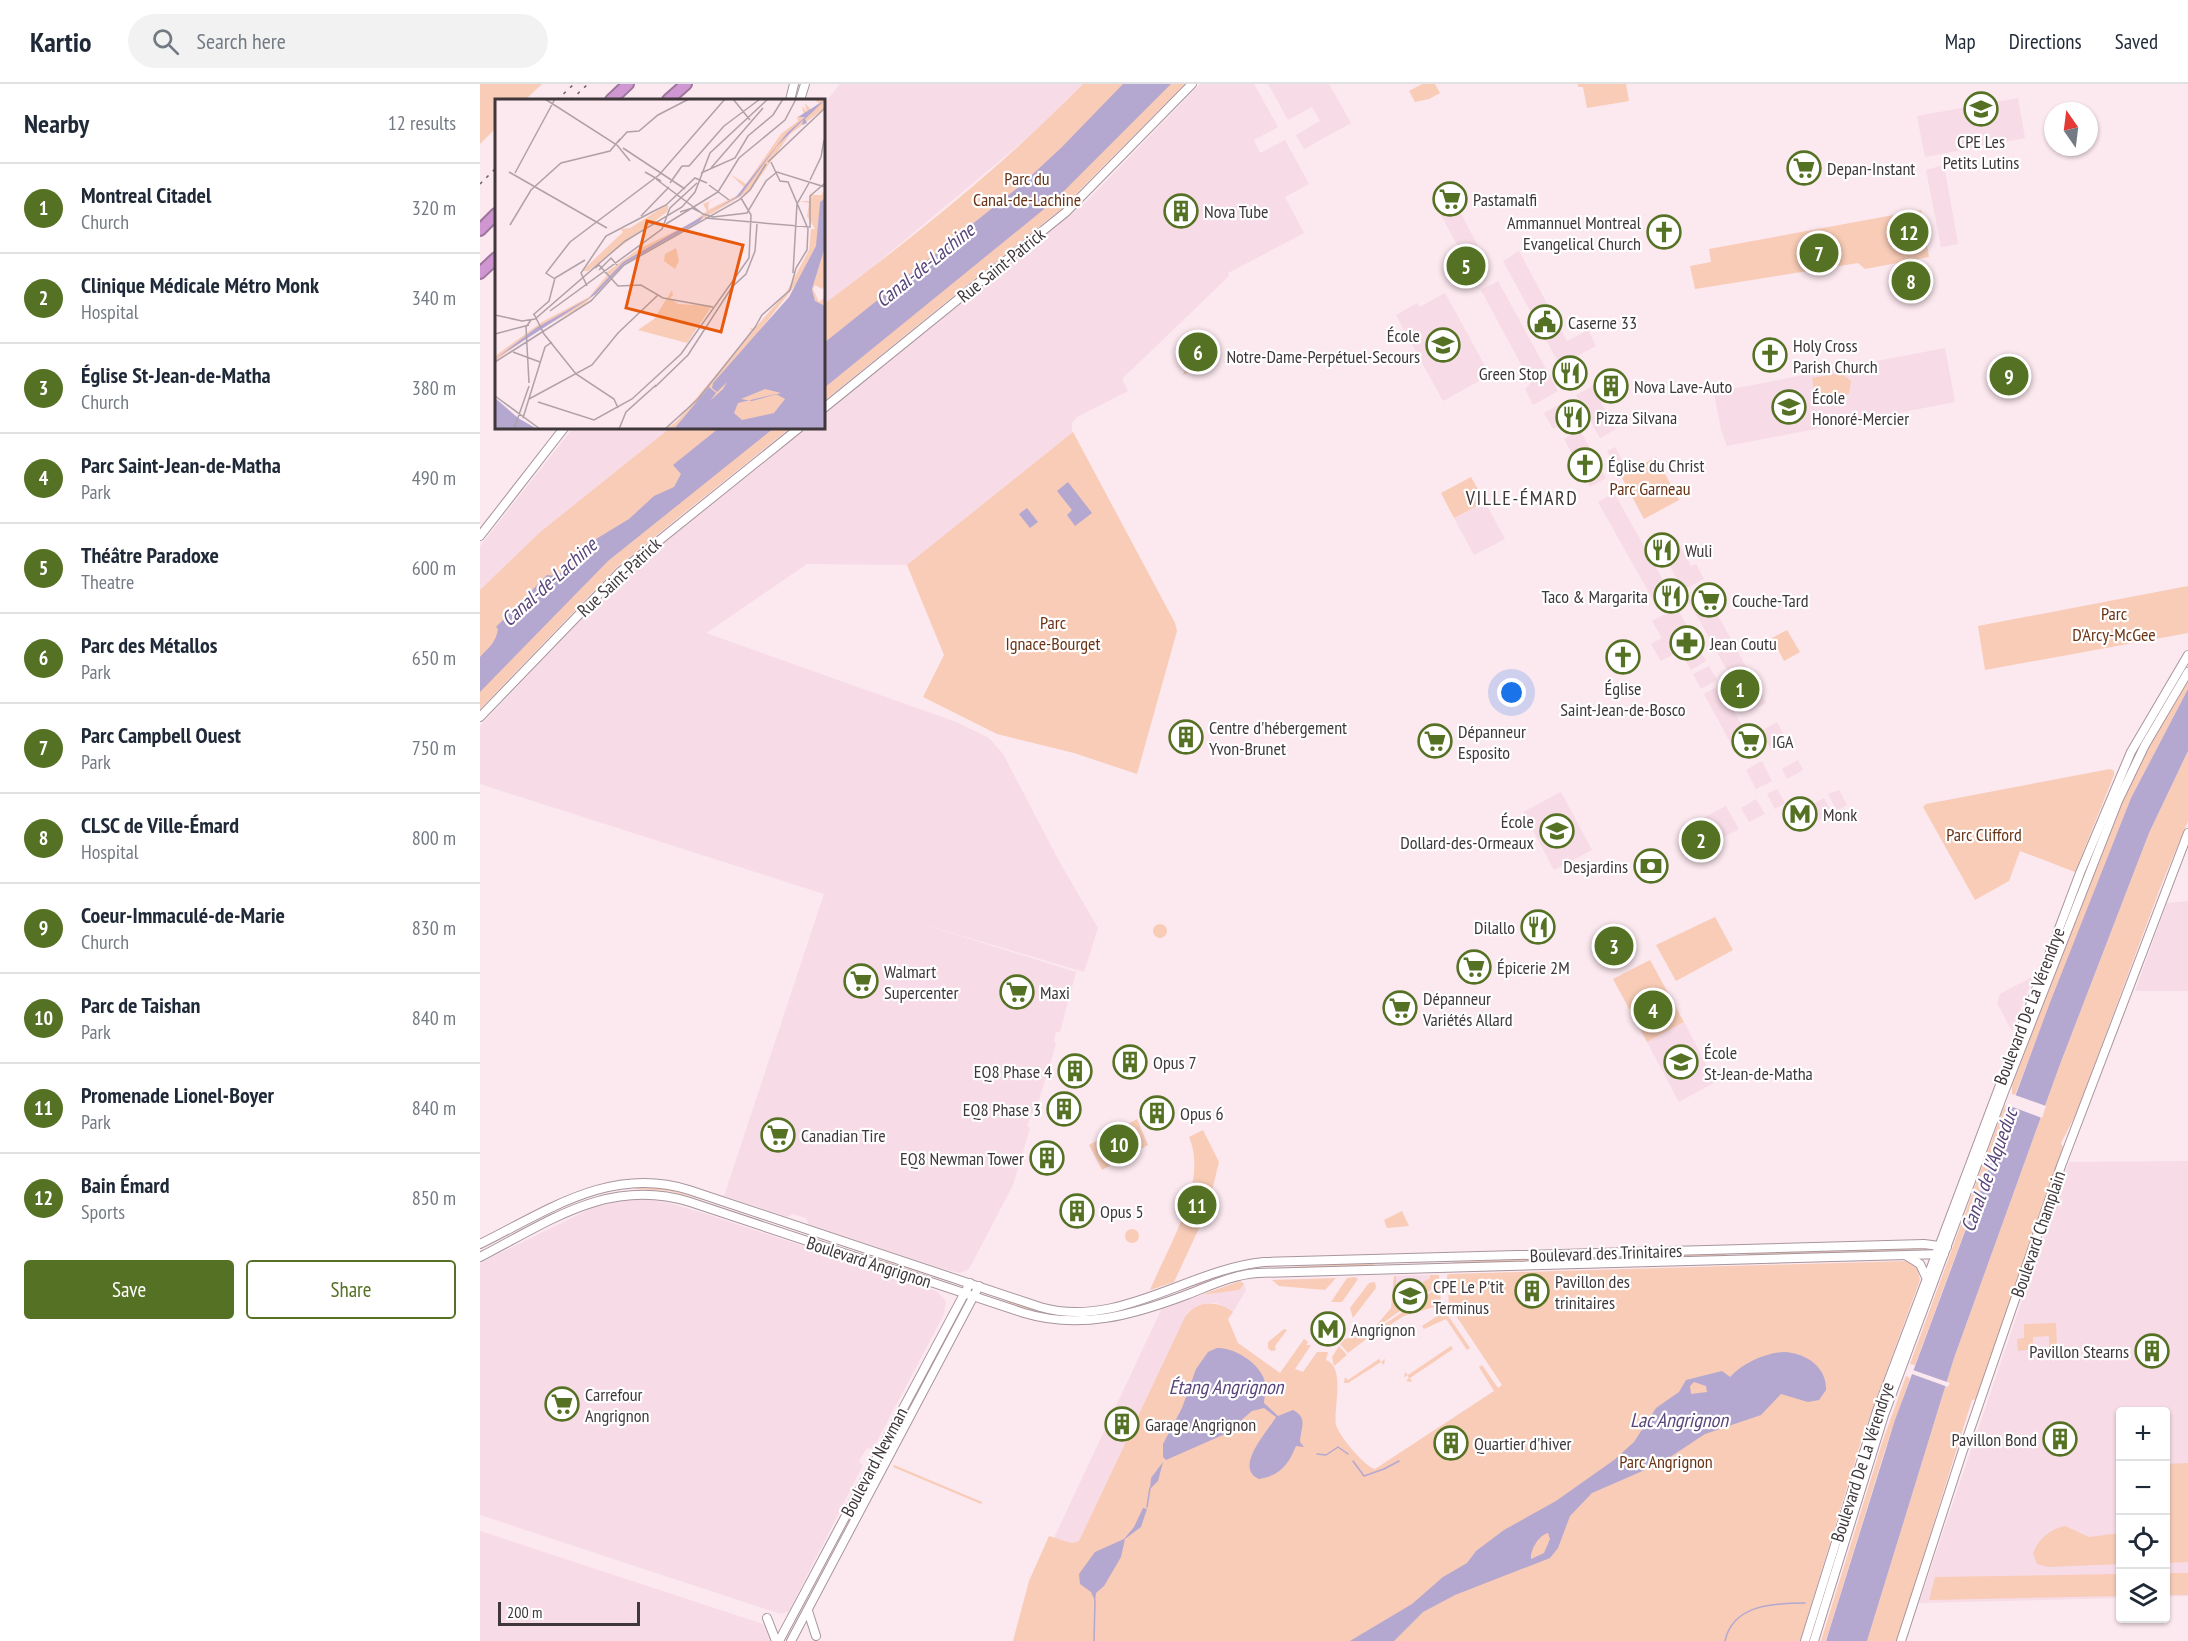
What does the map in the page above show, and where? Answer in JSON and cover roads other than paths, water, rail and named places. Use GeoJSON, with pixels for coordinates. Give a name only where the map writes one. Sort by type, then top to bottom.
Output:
{"type":"FeatureCollection","features":[{"type":"Feature","properties":{"kind":"highway"},"geometry":{"type":"LineString","coordinates":[[612,99],[628,84]]}},
{"type":"Feature","properties":{"kind":"highway"},"geometry":{"type":"LineString","coordinates":[[663,99],[679,84]]}},
{"type":"Feature","properties":{"kind":"highway"},"geometry":{"type":"LineString","coordinates":[[669,99],[686,84]]}},
{"type":"Feature","properties":{"kind":"highway"},"geometry":{"type":"LineString","coordinates":[[480,230],[495,215]]}},
{"type":"Feature","properties":{"kind":"highway"},"geometry":{"type":"LineString","coordinates":[[480,273],[495,259]]}},
{"type":"Feature","properties":{"kind":"main road"},"geometry":{"type":"LineString","coordinates":[[790,99],[794,84]]}},
{"type":"Feature","properties":{"kind":"main road"},"geometry":{"type":"LineString","coordinates":[[800,99],[805,84]]}},
{"type":"Feature","properties":{"kind":"main road","name":"Rue Saint-Patrick"},"geometry":{"type":"LineString","coordinates":[[825,407],[1061,216],[1192,84]]}},
{"type":"Feature","properties":{"kind":"main road"},"geometry":{"type":"LineString","coordinates":[[480,536],[563,429]]}},
{"type":"Feature","properties":{"kind":"main road","name":"Rue Saint-Patrick"},"geometry":{"type":"LineString","coordinates":[[480,717],[620,572],[798,429]]}},
{"type":"Feature","properties":{"kind":"main road","name":"Boulevard De La Vérendrye"},"geometry":{"type":"LineString","coordinates":[[1814,1641],[1874,1447],[1943,1249],[2110,797],[2139,737],[2188,655]]}},
{"type":"Feature","properties":{"kind":"main road","name":"Boulevard De La Vérendrye"},"geometry":{"type":"LineString","coordinates":[[1805,1641],[1865,1444],[1926,1277],[1935,1255],[1943,1249],[2118,801],[2149,737],[2188,672]]}},
{"type":"Feature","properties":{"kind":"main road","name":"Boulevard Champlain"},"geometry":{"type":"LineString","coordinates":[[1901,1641],[1952,1482],[2061,1166],[2188,833]]}},
{"type":"Feature","properties":{"kind":"main road","name":"Boulevard Angrignon"},"geometry":{"type":"LineString","coordinates":[[480,1244],[591,1190],[624,1182],[651,1182],[689,1190],[1051,1310],[1084,1312],[1106,1309],[1161,1293],[1231,1267],[1264,1262]]}},
{"type":"Feature","properties":{"kind":"main road","name":"Boulevard Angrignon"},"geometry":{"type":"LineString","coordinates":[[480,1257],[591,1202],[617,1195],[646,1193],[690,1202],[1041,1318],[1086,1322],[1115,1317],[1171,1300],[1231,1277],[1265,1272]]}},
{"type":"Feature","properties":{"kind":"main road","name":"Boulevard des Trinitaires"},"geometry":{"type":"LineString","coordinates":[[1264,1262],[1943,1249]]}},
{"type":"Feature","properties":{"kind":"main road"},"geometry":{"type":"LineString","coordinates":[[1906,1255],[1920,1264],[1926,1277]]}},
{"type":"Feature","properties":{"kind":"main road","name":"Boulevard des Trinitaires"},"geometry":{"type":"LineString","coordinates":[[1265,1272],[1935,1255]]}},
{"type":"Feature","properties":{"kind":"main road","name":"Boulevard Newman"},"geometry":{"type":"LineString","coordinates":[[778,1641],[970,1283]]}},
{"type":"Feature","properties":{"kind":"main road","name":"Boulevard Newman"},"geometry":{"type":"LineString","coordinates":[[791,1641],[979,1286]]}},
{"type":"Feature","properties":{"kind":"main road"},"geometry":{"type":"LineString","coordinates":[[808,1611],[816,1636]]}},
{"type":"Feature","properties":{"kind":"main road"},"geometry":{"type":"LineString","coordinates":[[767,1618],[778,1641]]}},
{"type":"Feature","properties":{"kind":"water","name":"Canal-de-Lachine"},"geometry":{"type":"Polygon","coordinates":[[[1123,84],[1171,84],[1054,201],[825,387],[825,342],[1020,186],[1061,148],[1123,84]]]}},
{"type":"Feature","properties":{"kind":"water","name":"Canal-de-Lachine"},"geometry":{"type":"Polygon","coordinates":[[[718,429],[773,429],[608,561],[480,692],[480,657],[495,638],[498,629],[496,627],[547,575],[557,576],[566,568],[573,567],[583,547],[629,519],[654,496],[674,487],[681,474],[673,465],[718,429]]]}},
{"type":"Feature","properties":{"kind":"water"},"geometry":{"type":"Polygon","coordinates":[[[1068,482],[1092,513],[1075,526],[1067,515],[1072,510],[1057,491],[1068,482]]]}},
{"type":"Feature","properties":{"kind":"water"},"geometry":{"type":"Polygon","coordinates":[[[1027,508],[1038,522],[1030,528],[1019,514],[1027,508]]]}},
{"type":"Feature","properties":{"kind":"water","name":"Canal de l'Aqueduc"},"geometry":{"type":"Polygon","coordinates":[[[2188,689],[2188,751],[2149,833],[2059,1067],[1954,1358],[1867,1641],[1826,1641],[1895,1420],[2051,1000],[2131,798],[2188,689]]]}},
{"type":"Feature","properties":{"kind":"water","name":"Étang Angrignon"},"geometry":{"type":"Polygon","coordinates":[[[1217,1348],[1233,1351],[1256,1366],[1265,1380],[1264,1403],[1278,1416],[1293,1410],[1301,1417],[1300,1442],[1304,1447],[1296,1446],[1287,1464],[1273,1475],[1259,1479],[1252,1474],[1250,1467],[1255,1449],[1276,1417],[1264,1408],[1252,1411],[1225,1434],[1166,1460],[1163,1457],[1163,1444],[1182,1408],[1196,1369],[1208,1352],[1217,1348]]]}},
{"type":"Feature","properties":{"kind":"water","name":"Lac Angrignon"},"geometry":{"type":"Polygon","coordinates":[[[1777,1353],[1800,1355],[1819,1368],[1823,1374],[1826,1390],[1819,1400],[1808,1402],[1781,1394],[1761,1415],[1705,1434],[1661,1463],[1592,1493],[1570,1516],[1558,1548],[1550,1558],[1455,1595],[1423,1612],[1394,1641],[1350,1641],[1412,1604],[1443,1577],[1467,1563],[1476,1551],[1504,1530],[1556,1501],[1614,1460],[1634,1442],[1656,1408],[1679,1392],[1686,1380],[1722,1371],[1730,1377],[1748,1363],[1777,1353]],[[1694,1382],[1690,1386],[1691,1394],[1707,1392],[1706,1386],[1694,1382]],[[1548,1533],[1536,1543],[1531,1559],[1544,1553],[1550,1539],[1548,1533]]]}},
{"type":"Feature","properties":{"kind":"water"},"geometry":{"type":"Polygon","coordinates":[[[1163,1462],[1158,1481],[1150,1489],[1151,1478],[1163,1462]]]}},
{"type":"Feature","properties":{"kind":"water"},"geometry":{"type":"Polygon","coordinates":[[[1143,1508],[1147,1509],[1141,1527],[1125,1539],[1121,1557],[1104,1586],[1096,1593],[1095,1601],[1091,1592],[1080,1584],[1079,1574],[1095,1552],[1124,1539],[1134,1527],[1143,1508]]]}},
{"type":"Feature","properties":{"kind":"waterway"},"geometry":{"type":"LineString","coordinates":[[1317,1454],[1326,1455],[1338,1447],[1348,1454]]}},
{"type":"Feature","properties":{"kind":"waterway"},"geometry":{"type":"LineString","coordinates":[[1353,1461],[1364,1476],[1399,1461]]}},
{"type":"Feature","properties":{"kind":"waterway"},"geometry":{"type":"LineString","coordinates":[[1147,1507],[1150,1488]]}},
{"type":"Feature","properties":{"kind":"waterway"},"geometry":{"type":"LineString","coordinates":[[1094,1641],[1095,1600]]}},
{"type":"Feature","properties":{"kind":"waterway"},"geometry":{"type":"LineString","coordinates":[[1725,1641],[1737,1619],[1746,1613],[1769,1605],[1805,1603]]}},
{"type":"Feature","properties":{"kind":"railway"},"geometry":{"type":"LineString","coordinates":[[558,99],[574,84]]}},
{"type":"Feature","properties":{"kind":"railway"},"geometry":{"type":"LineString","coordinates":[[572,99],[588,84]]}},
{"type":"Feature","properties":{"kind":"railway"},"geometry":{"type":"LineString","coordinates":[[480,184],[495,169]]}},
{"type":"Feature","properties":{"kind":"place","name":"CPE Les Petits Lutins"},"geometry":{"type":"Point","coordinates":[1981,109]}},
{"type":"Feature","properties":{"kind":"place","name":"Depan-Instant"},"geometry":{"type":"Point","coordinates":[1804,168]}},
{"type":"Feature","properties":{"kind":"place","name":"Pastamalfi"},"geometry":{"type":"Point","coordinates":[1450,199]}},
{"type":"Feature","properties":{"kind":"place","name":"Nova Tube"},"geometry":{"type":"Point","coordinates":[1181,211]}},
{"type":"Feature","properties":{"kind":"place","name":"Ammannuel Montreal Evangelical Church"},"geometry":{"type":"Point","coordinates":[1664,232]}},
{"type":"Feature","properties":{"kind":"place","name":"Bain Émard"},"geometry":{"type":"Point","coordinates":[1909,232]}},
{"type":"Feature","properties":{"kind":"place","name":"Parc Campbell Ouest"},"geometry":{"type":"Point","coordinates":[1819,253]}},
{"type":"Feature","properties":{"kind":"place","name":"Théâtre Paradoxe"},"geometry":{"type":"Point","coordinates":[1466,266]}},
{"type":"Feature","properties":{"kind":"place","name":"CLSC de Ville-Émard"},"geometry":{"type":"Point","coordinates":[1911,281]}},
{"type":"Feature","properties":{"kind":"place","name":"Caserne 33"},"geometry":{"type":"Point","coordinates":[1545,322]}},
{"type":"Feature","properties":{"kind":"place","name":"École Notre-Dame-Perpétuel-Secours"},"geometry":{"type":"Point","coordinates":[1443,345]}},
{"type":"Feature","properties":{"kind":"place","name":"Parc des Métallos"},"geometry":{"type":"Point","coordinates":[1198,352]}},
{"type":"Feature","properties":{"kind":"place","name":"Holy Cross Parish Church"},"geometry":{"type":"Point","coordinates":[1770,355]}},
{"type":"Feature","properties":{"kind":"place","name":"Green Stop"},"geometry":{"type":"Point","coordinates":[1570,373]}},
{"type":"Feature","properties":{"kind":"place","name":"Coeur-Immaculé-de-Marie"},"geometry":{"type":"Point","coordinates":[2009,376]}},
{"type":"Feature","properties":{"kind":"place","name":"Nova Lave-Auto"},"geometry":{"type":"Point","coordinates":[1611,386]}},
{"type":"Feature","properties":{"kind":"place","name":"École Honoré-Mercier"},"geometry":{"type":"Point","coordinates":[1789,407]}},
{"type":"Feature","properties":{"kind":"place","name":"Pizza Silvana"},"geometry":{"type":"Point","coordinates":[1573,417]}},
{"type":"Feature","properties":{"kind":"place","name":"Église du Christ"},"geometry":{"type":"Point","coordinates":[1585,465]}},
{"type":"Feature","properties":{"kind":"place","name":"Wuli"},"geometry":{"type":"Point","coordinates":[1662,550]}},
{"type":"Feature","properties":{"kind":"place","name":"Taco & Margarita"},"geometry":{"type":"Point","coordinates":[1671,596]}},
{"type":"Feature","properties":{"kind":"place","name":"Couche-Tard"},"geometry":{"type":"Point","coordinates":[1709,600]}},
{"type":"Feature","properties":{"kind":"place","name":"Jean Coutu"},"geometry":{"type":"Point","coordinates":[1687,643]}},
{"type":"Feature","properties":{"kind":"place","name":"Église Saint-Jean-de-Bosco"},"geometry":{"type":"Point","coordinates":[1623,657]}},
{"type":"Feature","properties":{"kind":"place","name":"Montreal Citadel"},"geometry":{"type":"Point","coordinates":[1740,689]}},
{"type":"Feature","properties":{"kind":"place","name":"Centre d'hébergement Yvon-Brunet"},"geometry":{"type":"Point","coordinates":[1186,737]}},
{"type":"Feature","properties":{"kind":"place","name":"Dépanneur Esposito"},"geometry":{"type":"Point","coordinates":[1435,741]}},
{"type":"Feature","properties":{"kind":"place","name":"IGA"},"geometry":{"type":"Point","coordinates":[1749,741]}},
{"type":"Feature","properties":{"kind":"place","name":"Monk"},"geometry":{"type":"Point","coordinates":[1800,814]}},
{"type":"Feature","properties":{"kind":"place","name":"École Dollard-des-Ormeaux"},"geometry":{"type":"Point","coordinates":[1557,831]}},
{"type":"Feature","properties":{"kind":"place","name":"Clinique Médicale Métro Monk"},"geometry":{"type":"Point","coordinates":[1701,840]}},
{"type":"Feature","properties":{"kind":"place","name":"Desjardins"},"geometry":{"type":"Point","coordinates":[1651,866]}},
{"type":"Feature","properties":{"kind":"place","name":"Dilallo"},"geometry":{"type":"Point","coordinates":[1538,927]}},
{"type":"Feature","properties":{"kind":"place","name":"Église St-Jean-de-Matha"},"geometry":{"type":"Point","coordinates":[1614,946]}},
{"type":"Feature","properties":{"kind":"place","name":"Épicerie 2M"},"geometry":{"type":"Point","coordinates":[1474,967]}},
{"type":"Feature","properties":{"kind":"place","name":"Walmart Supercenter"},"geometry":{"type":"Point","coordinates":[861,981]}},
{"type":"Feature","properties":{"kind":"place","name":"Maxi"},"geometry":{"type":"Point","coordinates":[1017,992]}},
{"type":"Feature","properties":{"kind":"place","name":"Dépanneur Variétés Allard"},"geometry":{"type":"Point","coordinates":[1400,1008]}},
{"type":"Feature","properties":{"kind":"place","name":"Parc Saint-Jean-de-Matha"},"geometry":{"type":"Point","coordinates":[1653,1010]}},
{"type":"Feature","properties":{"kind":"place","name":"Opus 7"},"geometry":{"type":"Point","coordinates":[1130,1062]}},
{"type":"Feature","properties":{"kind":"place","name":"École St-Jean-de-Matha"},"geometry":{"type":"Point","coordinates":[1681,1062]}},
{"type":"Feature","properties":{"kind":"place","name":"EQ8 Phase 4"},"geometry":{"type":"Point","coordinates":[1075,1071]}},
{"type":"Feature","properties":{"kind":"place","name":"EQ8 Phase 3"},"geometry":{"type":"Point","coordinates":[1064,1109]}},
{"type":"Feature","properties":{"kind":"place","name":"Opus 6"},"geometry":{"type":"Point","coordinates":[1157,1113]}},
{"type":"Feature","properties":{"kind":"place","name":"Canadian Tire"},"geometry":{"type":"Point","coordinates":[778,1135]}},
{"type":"Feature","properties":{"kind":"place","name":"Parc de Taishan"},"geometry":{"type":"Point","coordinates":[1119,1144]}},
{"type":"Feature","properties":{"kind":"place","name":"EQ8 Newman Tower"},"geometry":{"type":"Point","coordinates":[1047,1158]}},
{"type":"Feature","properties":{"kind":"place","name":"Promenade Lionel-Boyer"},"geometry":{"type":"Point","coordinates":[1197,1205]}},
{"type":"Feature","properties":{"kind":"place","name":"Opus 5"},"geometry":{"type":"Point","coordinates":[1077,1211]}},
{"type":"Feature","properties":{"kind":"place","name":"Pavillon des trinitaires"},"geometry":{"type":"Point","coordinates":[1532,1291]}},
{"type":"Feature","properties":{"kind":"place","name":"CPE Le P'tit Terminus"},"geometry":{"type":"Point","coordinates":[1410,1296]}},
{"type":"Feature","properties":{"kind":"place","name":"Angrignon"},"geometry":{"type":"Point","coordinates":[1328,1329]}},
{"type":"Feature","properties":{"kind":"place","name":"Pavillon Stearns"},"geometry":{"type":"Point","coordinates":[2152,1351]}},
{"type":"Feature","properties":{"kind":"place","name":"Carrefour Angrignon"},"geometry":{"type":"Point","coordinates":[562,1404]}},
{"type":"Feature","properties":{"kind":"place","name":"Garage Angrignon"},"geometry":{"type":"Point","coordinates":[1122,1424]}},
{"type":"Feature","properties":{"kind":"place","name":"Pavillon Bond"},"geometry":{"type":"Point","coordinates":[2060,1439]}},
{"type":"Feature","properties":{"kind":"place","name":"Quartier d'hiver"},"geometry":{"type":"Point","coordinates":[1451,1443]}},
{"type":"Feature","properties":{"kind":"district","name":"VILLE-ÉMARD"},"geometry":{"type":"Point","coordinates":[1522,498]}},
{"type":"Feature","properties":{"kind":"park label","name":"Parc du Canal-de-Lachine"},"geometry":{"type":"Point","coordinates":[1027,188]}},
{"type":"Feature","properties":{"kind":"park label","name":"Parc Garneau"},"geometry":{"type":"Point","coordinates":[1650,488]}},
{"type":"Feature","properties":{"kind":"park label","name":"Parc D'Arcy-McGee"},"geometry":{"type":"Point","coordinates":[2114,623]}},
{"type":"Feature","properties":{"kind":"park label","name":"Parc Ignace-Bourget"},"geometry":{"type":"Point","coordinates":[1053,632]}},
{"type":"Feature","properties":{"kind":"park label","name":"Parc Clifford"},"geometry":{"type":"Point","coordinates":[1984,834]}},
{"type":"Feature","properties":{"kind":"park label","name":"Parc Angrignon"},"geometry":{"type":"Point","coordinates":[1666,1461]}}]}
